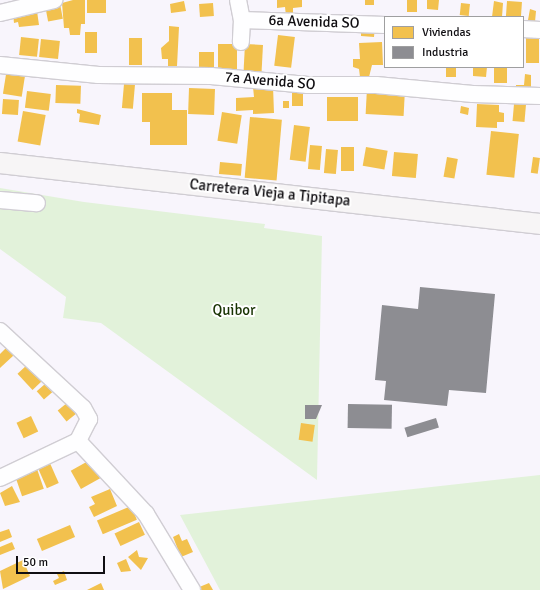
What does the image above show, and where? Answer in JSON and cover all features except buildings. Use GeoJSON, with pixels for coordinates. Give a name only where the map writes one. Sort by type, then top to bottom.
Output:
{"type":"FeatureCollection","features":[{"type":"Feature","properties":{"kind":"main road","name":"Carretera Vieja a Tipitapa"},"geometry":{"type":"LineString","coordinates":[[0,163],[540,224]]}},
{"type":"Feature","properties":{"kind":"street"},"geometry":{"type":"LineString","coordinates":[[0,13],[54,0]]}},
{"type":"Feature","properties":{"kind":"street"},"geometry":{"type":"LineString","coordinates":[[238,0],[242,20],[241,42]]}},
{"type":"Feature","properties":{"kind":"street","name":"6a Avenida SO"},"geometry":{"type":"LineString","coordinates":[[242,20],[384,25]]}},
{"type":"Feature","properties":{"kind":"street"},"geometry":{"type":"LineString","coordinates":[[524,29],[540,30]]}},
{"type":"Feature","properties":{"kind":"street","name":"7a Avenida SO"},"geometry":{"type":"LineString","coordinates":[[0,65],[98,75],[211,76],[308,85],[376,85],[473,94],[540,96]]}},
{"type":"Feature","properties":{"kind":"street"},"geometry":{"type":"LineString","coordinates":[[0,200],[37,203]]}},
{"type":"Feature","properties":{"kind":"street"},"geometry":{"type":"LineString","coordinates":[[0,331],[88,414],[88,424],[78,441],[0,478]]}},
{"type":"Feature","properties":{"kind":"street"},"geometry":{"type":"LineString","coordinates":[[78,441],[146,514],[192,590]]}},
{"type":"Feature","properties":{"kind":"green space","name":"Quibor"},"geometry":{"type":"Polygon","coordinates":[[[0,188],[84,202],[265,224],[264,228],[322,236],[317,480],[101,323],[63,318],[66,297],[0,249],[0,188]]]}},
{"type":"Feature","properties":{"kind":"green space"},"geometry":{"type":"Polygon","coordinates":[[[540,475],[540,590],[220,590],[180,515],[540,475]]]}}]}
